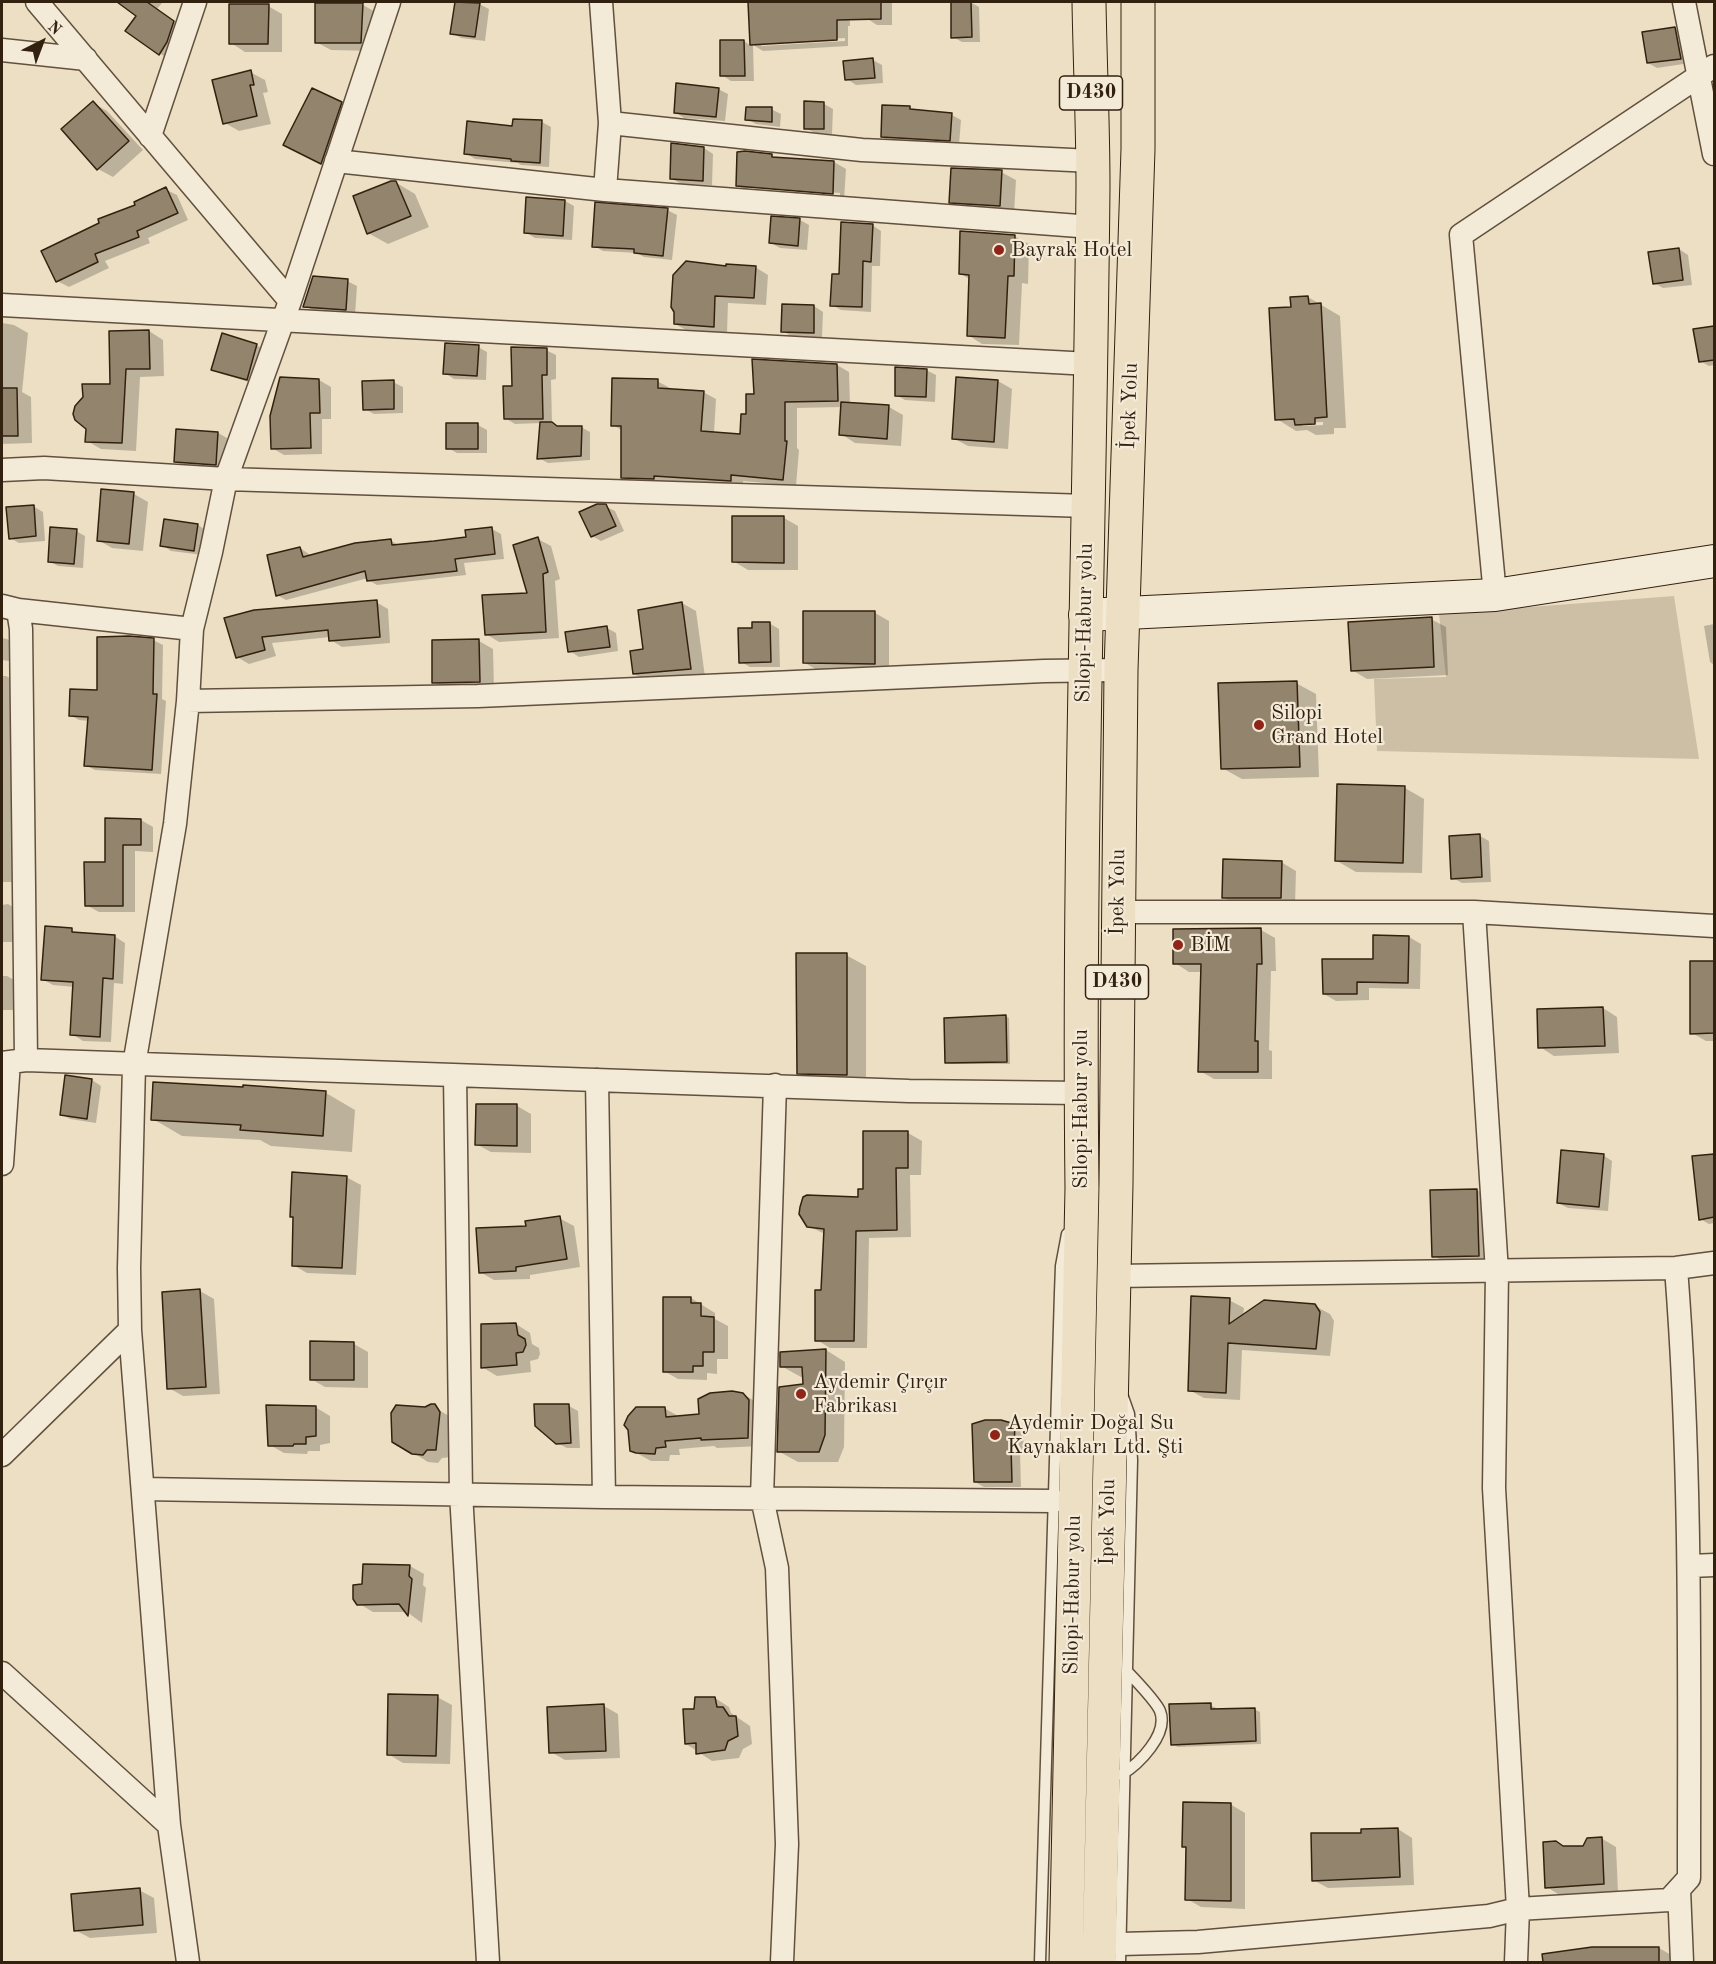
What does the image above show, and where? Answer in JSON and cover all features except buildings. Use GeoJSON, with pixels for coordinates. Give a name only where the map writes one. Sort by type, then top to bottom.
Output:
{"type":"FeatureCollection","features":[{"type":"Feature","properties":{"kind":"highway","name":"D430"},"geometry":{"type":"LineString","coordinates":[[1089,2],[1093,172]]}},
{"type":"Feature","properties":{"kind":"highway","name":"İpek Yolu"},"geometry":{"type":"LineString","coordinates":[[1113,1956],[1111,1372],[1121,670],[1138,149],[1138,2]]}},
{"type":"Feature","properties":{"kind":"highway","name":"Silopi-Habur yolu"},"geometry":{"type":"LineString","coordinates":[[1066,1962],[1082,1188],[1084,670],[1093,172]]}},
{"type":"Feature","properties":{"kind":"street"},"geometry":{"type":"LineString","coordinates":[[38,2],[150,136],[286,311]]}},
{"type":"Feature","properties":{"kind":"street"},"geometry":{"type":"LineString","coordinates":[[150,136],[195,2]]}},
{"type":"Feature","properties":{"kind":"street"},"geometry":{"type":"LineString","coordinates":[[188,1962],[169,1825],[130,1330],[129,1268],[134,1065],[175,824],[188,701],[192,629],[226,478],[286,311],[389,2]]}},
{"type":"Feature","properties":{"kind":"street"},"geometry":{"type":"LineString","coordinates":[[601,2],[610,123],[605,190]]}},
{"type":"Feature","properties":{"kind":"street"},"geometry":{"type":"LineString","coordinates":[[1684,2],[1707,71],[1714,154]]}},
{"type":"Feature","properties":{"kind":"street"},"geometry":{"type":"LineString","coordinates":[[2,50],[86,59]]}},
{"type":"Feature","properties":{"kind":"street"},"geometry":{"type":"LineString","coordinates":[[1495,595],[1461,235],[1707,71]]}},
{"type":"Feature","properties":{"kind":"street"},"geometry":{"type":"LineString","coordinates":[[610,123],[1093,172]]}},
{"type":"Feature","properties":{"kind":"street"},"geometry":{"type":"LineString","coordinates":[[336,161],[605,190],[1092,227]]}},
{"type":"Feature","properties":{"kind":"street"},"geometry":{"type":"LineString","coordinates":[[2,305],[286,311],[1090,364]]}},
{"type":"Feature","properties":{"kind":"street"},"geometry":{"type":"LineString","coordinates":[[2,470],[44,468],[226,478],[1087,506]]}},
{"type":"Feature","properties":{"kind":"street"},"geometry":{"type":"LineString","coordinates":[[1085,615],[1495,595],[1714,561]]}},
{"type":"Feature","properties":{"kind":"street"},"geometry":{"type":"LineString","coordinates":[[10,608],[192,629]]}},
{"type":"Feature","properties":{"kind":"street"},"geometry":{"type":"LineString","coordinates":[[2,1164],[12,1062],[21,629],[10,608]]}},
{"type":"Feature","properties":{"kind":"street"},"geometry":{"type":"LineString","coordinates":[[188,701],[478,696],[1121,670]]}},
{"type":"Feature","properties":{"kind":"street"},"geometry":{"type":"LineString","coordinates":[[1118,912],[1474,912],[1714,926]]}},
{"type":"Feature","properties":{"kind":"street"},"geometry":{"type":"LineString","coordinates":[[1474,912],[1497,1272],[1494,1488],[1518,1909],[1516,1962]]}},
{"type":"Feature","properties":{"kind":"street"},"geometry":{"type":"LineString","coordinates":[[12,1062],[909,1091],[1081,1093]]}},
{"type":"Feature","properties":{"kind":"street"},"geometry":{"type":"LineString","coordinates":[[454,1076],[461,1493],[488,1962]]}},
{"type":"Feature","properties":{"kind":"street"},"geometry":{"type":"LineString","coordinates":[[597,1080],[604,1497]]}},
{"type":"Feature","properties":{"kind":"street"},"geometry":{"type":"LineString","coordinates":[[775,1085],[762,1498],[777,1568],[787,1844],[782,1962]]}},
{"type":"Feature","properties":{"kind":"street"},"geometry":{"type":"LineString","coordinates":[[1114,1276],[1497,1272],[1676,1268],[1714,1263]]}},
{"type":"Feature","properties":{"kind":"street"},"geometry":{"type":"LineString","coordinates":[[1113,1956],[1198,1942],[1489,1916],[1518,1909],[1669,1900],[1689,1878],[1690,1566],[1676,1268]]}},
{"type":"Feature","properties":{"kind":"street"},"geometry":{"type":"LineString","coordinates":[[2,1455],[130,1330]]}},
{"type":"Feature","properties":{"kind":"street"},"geometry":{"type":"LineString","coordinates":[[143,1490],[1054,1501]]}},
{"type":"Feature","properties":{"kind":"street"},"geometry":{"type":"LineString","coordinates":[[1690,1566],[1714,1565]]}},
{"type":"Feature","properties":{"kind":"street"},"geometry":{"type":"LineString","coordinates":[[2,1673],[169,1825]]}},
{"type":"Feature","properties":{"kind":"street"},"geometry":{"type":"LineString","coordinates":[[1679,1889],[1682,1962]]}},
{"type":"Feature","properties":{"kind":"lane"},"geometry":{"type":"LineString","coordinates":[[1040,1962],[1061,1266],[1072,1214],[1082,1188]]}},
{"type":"Feature","properties":{"kind":"lane"},"geometry":{"type":"LineString","coordinates":[[1111,1372],[1122,1393],[1129,1414],[1132,1437],[1127,1671],[1114,1780]]}},
{"type":"Feature","properties":{"kind":"lane"},"geometry":{"type":"LineString","coordinates":[[1114,1780],[1150,1750],[1162,1724],[1160,1710],[1127,1671]]}},
{"type":"Feature","properties":{"kind":"shaded area"},"geometry":{"type":"Polygon","coordinates":[[[1674,596],[1699,759],[1377,751],[1374,679],[1446,677],[1439,614],[1674,596]]]}},
{"type":"Feature","properties":{"kind":"place","name":"Bayrak Hotel"},"geometry":{"type":"Point","coordinates":[999,250]}},
{"type":"Feature","properties":{"kind":"place","name":"Silopi Grand Hotel"},"geometry":{"type":"Point","coordinates":[1259,725]}},
{"type":"Feature","properties":{"kind":"place","name":"BİM"},"geometry":{"type":"Point","coordinates":[1178,945]}},
{"type":"Feature","properties":{"kind":"place","name":"Aydemir Çırçır Fabrikası"},"geometry":{"type":"Point","coordinates":[801,1394]}},
{"type":"Feature","properties":{"kind":"place","name":"Aydemir Doğal Su Kaynakları Ltd. Şti"},"geometry":{"type":"Point","coordinates":[995,1435]}}]}
